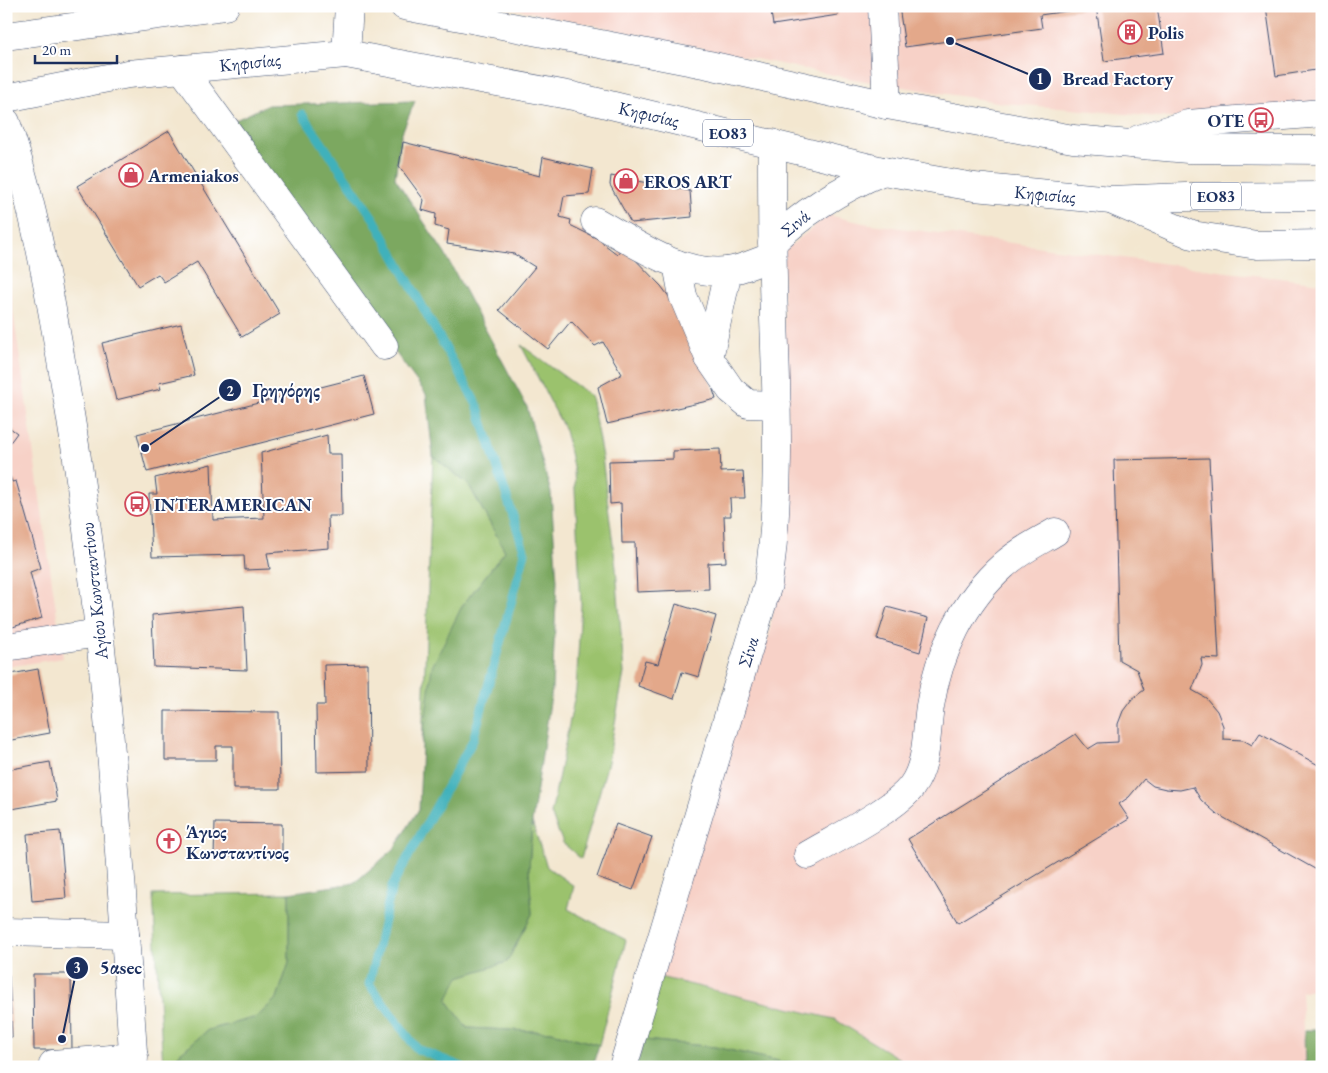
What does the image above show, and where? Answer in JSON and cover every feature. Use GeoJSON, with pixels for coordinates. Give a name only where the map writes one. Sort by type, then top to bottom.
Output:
{"type":"FeatureCollection","features":[{"type":"Feature","properties":{"kind":"main road"},"geometry":{"type":"LineString","coordinates":[[6,36],[225,6]]}},
{"type":"Feature","properties":{"kind":"main road"},"geometry":{"type":"LineString","coordinates":[[346,54],[349,6]]}},
{"type":"Feature","properties":{"kind":"main road"},"geometry":{"type":"LineString","coordinates":[[404,6],[709,64],[887,105],[1073,139],[1188,149],[1322,150]]}},
{"type":"Feature","properties":{"kind":"main road"},"geometry":{"type":"LineString","coordinates":[[882,6],[887,105]]}},
{"type":"Feature","properties":{"kind":"main road","name":"Κηφισίας"},"geometry":{"type":"LineString","coordinates":[[6,98],[128,74],[346,54],[573,96],[882,171],[974,187],[1111,200],[1185,197],[1322,196]]}},
{"type":"Feature","properties":{"kind":"main road"},"geometry":{"type":"LineString","coordinates":[[182,69],[384,346]]}},
{"type":"Feature","properties":{"kind":"main road"},"geometry":{"type":"LineString","coordinates":[[1123,144],[1188,124],[1322,114]]}},
{"type":"Feature","properties":{"kind":"main road","name":"Αγίου Κωνσταντίνου"},"geometry":{"type":"LineString","coordinates":[[6,122],[21,166],[50,297],[83,484],[99,633],[126,935],[134,1062]]}},
{"type":"Feature","properties":{"kind":"main road","name":"Σινά"},"geometry":{"type":"LineString","coordinates":[[772,143],[772,250]]}},
{"type":"Feature","properties":{"kind":"main road","name":"Σινά"},"geometry":{"type":"LineString","coordinates":[[772,250],[795,220],[853,183],[882,171]]}},
{"type":"Feature","properties":{"kind":"main road"},"geometry":{"type":"LineString","coordinates":[[1111,200],[1192,235],[1257,245],[1322,244]]}},
{"type":"Feature","properties":{"kind":"main road"},"geometry":{"type":"LineString","coordinates":[[595,221],[677,264],[693,269],[728,271],[772,250]]}},
{"type":"Feature","properties":{"kind":"main road","name":"Σίνα"},"geometry":{"type":"LineString","coordinates":[[626,1057],[768,584],[776,522],[777,405],[772,250]]}},
{"type":"Feature","properties":{"kind":"main road"},"geometry":{"type":"LineString","coordinates":[[677,264],[683,296],[709,358],[731,390],[748,404],[777,405]]}},
{"type":"Feature","properties":{"kind":"main road"},"geometry":{"type":"LineString","coordinates":[[709,358],[728,271]]}},
{"type":"Feature","properties":{"kind":"main road"},"geometry":{"type":"LineString","coordinates":[[808,855],[897,801],[912,787],[922,766],[931,704],[940,662],[957,626],[979,591],[1005,564],[1055,532]]}},
{"type":"Feature","properties":{"kind":"main road"},"geometry":{"type":"LineString","coordinates":[[6,647],[99,633]]}},
{"type":"Feature","properties":{"kind":"main road"},"geometry":{"type":"LineString","coordinates":[[6,932],[126,935]]}},
{"type":"Feature","properties":{"kind":"main road"},"geometry":{"type":"LineString","coordinates":[[53,1064],[134,1062]]}},
{"type":"Feature","properties":{"kind":"shaded area"},"geometry":{"type":"Polygon","coordinates":[[[501,6],[1322,6],[1322,100],[1205,121],[1004,103],[853,79],[501,6]]]}},
{"type":"Feature","properties":{"kind":"shaded area"},"geometry":{"type":"Polygon","coordinates":[[[828,215],[863,223],[1322,283],[1322,990],[1301,991],[1305,1067],[913,1067],[834,1019],[655,976],[740,709],[769,636],[791,504],[783,295],[784,251],[828,215]]]}},
{"type":"Feature","properties":{"kind":"shaded area"},"geometry":{"type":"Polygon","coordinates":[[[6,261],[63,658],[6,667],[6,261]]]}},
{"type":"Feature","properties":{"kind":"green space"},"geometry":{"type":"Polygon","coordinates":[[[415,101],[401,135],[395,178],[445,254],[527,407],[551,493],[557,581],[552,689],[532,822],[529,869],[532,914],[507,962],[459,977],[447,1000],[467,1028],[552,1032],[599,1045],[592,1067],[175,1067],[178,1055],[208,1030],[257,1017],[277,998],[289,963],[289,893],[354,883],[394,849],[419,809],[422,745],[432,667],[462,606],[505,551],[469,485],[433,456],[426,394],[227,124],[268,105],[415,101]]]}},
{"type":"Feature","properties":{"kind":"green space"},"geometry":{"type":"Polygon","coordinates":[[[521,345],[591,396],[602,457],[616,568],[624,673],[608,762],[581,859],[563,843],[551,814],[576,690],[581,604],[574,471],[565,430],[521,345]]]}},
{"type":"Feature","properties":{"kind":"green space"},"geometry":{"type":"Polygon","coordinates":[[[433,456],[469,485],[505,551],[462,606],[422,745],[433,456]]]}},
{"type":"Feature","properties":{"kind":"green space"},"geometry":{"type":"Polygon","coordinates":[[[532,822],[547,867],[574,886],[568,909],[626,940],[599,1045],[552,1032],[467,1028],[447,1000],[458,977],[507,962],[532,914],[529,869],[532,822]]]}},
{"type":"Feature","properties":{"kind":"green space"},"geometry":{"type":"Polygon","coordinates":[[[289,893],[289,963],[277,998],[257,1017],[208,1030],[178,1055],[175,1067],[163,1067],[153,895],[289,893]]]}},
{"type":"Feature","properties":{"kind":"green space"},"geometry":{"type":"Polygon","coordinates":[[[655,976],[834,1019],[913,1067],[852,1067],[783,1062],[715,1047],[644,1040],[655,976]]]}},
{"type":"Feature","properties":{"kind":"green space"},"geometry":{"type":"Polygon","coordinates":[[[1304,1030],[1322,1030],[1322,1067],[1305,1067],[1304,1030]]]}},
{"type":"Feature","properties":{"kind":"green space"},"geometry":{"type":"Polygon","coordinates":[[[644,1040],[715,1047],[783,1062],[852,1067],[636,1067],[644,1040]]]}},
{"type":"Feature","properties":{"kind":"building"},"geometry":{"type":"Polygon","coordinates":[[[770,6],[836,6],[838,15],[773,25],[770,6]]]}},
{"type":"Feature","properties":{"kind":"building"},"geometry":{"type":"Polygon","coordinates":[[[899,6],[1095,7],[1040,15],[1042,28],[905,47],[899,6]]]}},
{"type":"Feature","properties":{"kind":"building","name":"Polis"},"geometry":{"type":"Polygon","coordinates":[[[1096,6],[1157,6],[1164,53],[1104,61],[1096,6]]]}},
{"type":"Feature","properties":{"kind":"building"},"geometry":{"type":"Polygon","coordinates":[[[1266,6],[1322,6],[1322,69],[1276,76],[1266,6]]]}},
{"type":"Feature","properties":{"kind":"building"},"geometry":{"type":"Polygon","coordinates":[[[169,131],[280,314],[242,337],[197,262],[164,282],[158,274],[138,286],[77,186],[169,131]]]}},
{"type":"Feature","properties":{"kind":"building"},"geometry":{"type":"Polygon","coordinates":[[[403,142],[540,176],[543,157],[593,169],[589,194],[564,196],[560,217],[571,220],[570,225],[596,238],[617,254],[623,247],[661,286],[682,314],[700,350],[716,399],[607,424],[598,387],[622,374],[603,342],[595,346],[571,321],[548,349],[499,310],[535,267],[514,254],[447,244],[449,230],[435,226],[436,214],[422,210],[424,200],[399,166],[403,142]]]}},
{"type":"Feature","properties":{"kind":"building"},"geometry":{"type":"Polygon","coordinates":[[[611,176],[690,191],[692,217],[631,223],[610,185],[611,176]]]}},
{"type":"Feature","properties":{"kind":"building"},"geometry":{"type":"Polygon","coordinates":[[[181,324],[194,375],[159,383],[161,389],[116,400],[102,343],[181,324]]]}},
{"type":"Feature","properties":{"kind":"building"},"geometry":{"type":"Polygon","coordinates":[[[364,376],[374,414],[147,472],[137,434],[364,376]]]}},
{"type":"Feature","properties":{"kind":"building"},"geometry":{"type":"Polygon","coordinates":[[[6,425],[17,433],[6,448],[6,425]]]}},
{"type":"Feature","properties":{"kind":"building"},"geometry":{"type":"Polygon","coordinates":[[[327,435],[328,454],[341,454],[342,516],[328,516],[329,548],[267,553],[270,569],[245,570],[244,555],[152,557],[149,494],[157,494],[155,478],[211,464],[213,520],[264,518],[261,453],[327,435]]]}},
{"type":"Feature","properties":{"kind":"building"},"geometry":{"type":"Polygon","coordinates":[[[720,449],[721,472],[743,471],[745,498],[730,498],[731,516],[724,516],[726,562],[708,563],[709,589],[637,592],[635,543],[622,543],[621,503],[610,504],[609,461],[673,459],[673,451],[720,449]]]}},
{"type":"Feature","properties":{"kind":"building"},"geometry":{"type":"Polygon","coordinates":[[[1209,458],[1219,659],[1201,658],[1202,665],[1192,690],[1206,698],[1217,711],[1223,726],[1223,739],[1243,740],[1252,745],[1260,733],[1322,767],[1322,873],[1217,814],[1201,800],[1193,787],[1180,790],[1166,789],[1153,786],[1144,779],[1129,797],[1119,804],[1129,819],[958,923],[908,839],[1076,734],[1088,749],[1098,743],[1118,742],[1118,724],[1123,711],[1132,699],[1144,690],[1137,670],[1119,660],[1114,460],[1209,458]]]}},
{"type":"Feature","properties":{"kind":"building"},"geometry":{"type":"Polygon","coordinates":[[[6,467],[12,482],[16,481],[41,568],[30,572],[42,618],[6,629],[6,467]]]}},
{"type":"Feature","properties":{"kind":"building"},"geometry":{"type":"Polygon","coordinates":[[[676,604],[716,616],[699,677],[682,672],[674,699],[638,686],[645,661],[658,664],[676,604]]]}},
{"type":"Feature","properties":{"kind":"building"},"geometry":{"type":"Polygon","coordinates":[[[244,606],[247,670],[154,667],[152,615],[244,606]]]}},
{"type":"Feature","properties":{"kind":"building"},"geometry":{"type":"Polygon","coordinates":[[[887,607],[928,618],[920,652],[877,639],[887,607]]]}},
{"type":"Feature","properties":{"kind":"building"},"geometry":{"type":"Polygon","coordinates":[[[368,664],[369,771],[317,772],[316,705],[325,705],[324,665],[368,664]]]}},
{"type":"Feature","properties":{"kind":"building"},"geometry":{"type":"Polygon","coordinates":[[[38,669],[50,733],[6,741],[6,675],[38,669]]]}},
{"type":"Feature","properties":{"kind":"building"},"geometry":{"type":"Polygon","coordinates":[[[165,711],[279,712],[280,789],[233,789],[233,746],[216,746],[216,760],[165,760],[165,711]]]}},
{"type":"Feature","properties":{"kind":"building"},"geometry":{"type":"Polygon","coordinates":[[[50,762],[57,801],[6,810],[6,770],[50,762]]]}},
{"type":"Feature","properties":{"kind":"building"},"geometry":{"type":"Polygon","coordinates":[[[215,823],[282,824],[282,857],[214,856],[215,823]]]}},
{"type":"Feature","properties":{"kind":"building"},"geometry":{"type":"Polygon","coordinates":[[[616,824],[652,837],[633,890],[597,877],[616,824]]]}},
{"type":"Feature","properties":{"kind":"building"},"geometry":{"type":"Polygon","coordinates":[[[60,831],[66,898],[32,901],[27,834],[60,831]]]}},
{"type":"Feature","properties":{"kind":"building"},"geometry":{"type":"Polygon","coordinates":[[[33,974],[71,974],[72,1050],[34,1050],[33,974]]]}},
{"type":"Feature","properties":{"kind":"building"},"geometry":{"type":"Polygon","coordinates":[[[6,975],[9,975],[12,1037],[6,1038],[6,975]]]}},
{"type":"Feature","properties":{"kind":"waterway"},"geometry":{"type":"LineString","coordinates":[[302,114],[374,219],[477,405],[525,553],[473,740],[392,886],[369,984],[417,1049],[462,1067]]}},
{"type":"Feature","properties":{"kind":"place","name":"Polis"},"geometry":{"type":"Point","coordinates":[1130,32]}},
{"type":"Feature","properties":{"kind":"place","name":"Bread Factory"},"geometry":{"type":"Point","coordinates":[950,41]}},
{"type":"Feature","properties":{"kind":"place","name":"ΟΤΕ"},"geometry":{"type":"Point","coordinates":[1261,120]}},
{"type":"Feature","properties":{"kind":"place","name":"Armeniakos"},"geometry":{"type":"Point","coordinates":[131,175]}},
{"type":"Feature","properties":{"kind":"place","name":"EROS ART"},"geometry":{"type":"Point","coordinates":[626,181]}},
{"type":"Feature","properties":{"kind":"place","name":"Γρηγόρης"},"geometry":{"type":"Point","coordinates":[145,448]}},
{"type":"Feature","properties":{"kind":"place","name":"INTERAMERICAN"},"geometry":{"type":"Point","coordinates":[137,504]}},
{"type":"Feature","properties":{"kind":"place","name":"Άγιος Κωνσταντίνος"},"geometry":{"type":"Point","coordinates":[169,841]}},
{"type":"Feature","properties":{"kind":"place","name":"5αsec"},"geometry":{"type":"Point","coordinates":[62,1039]}}]}
